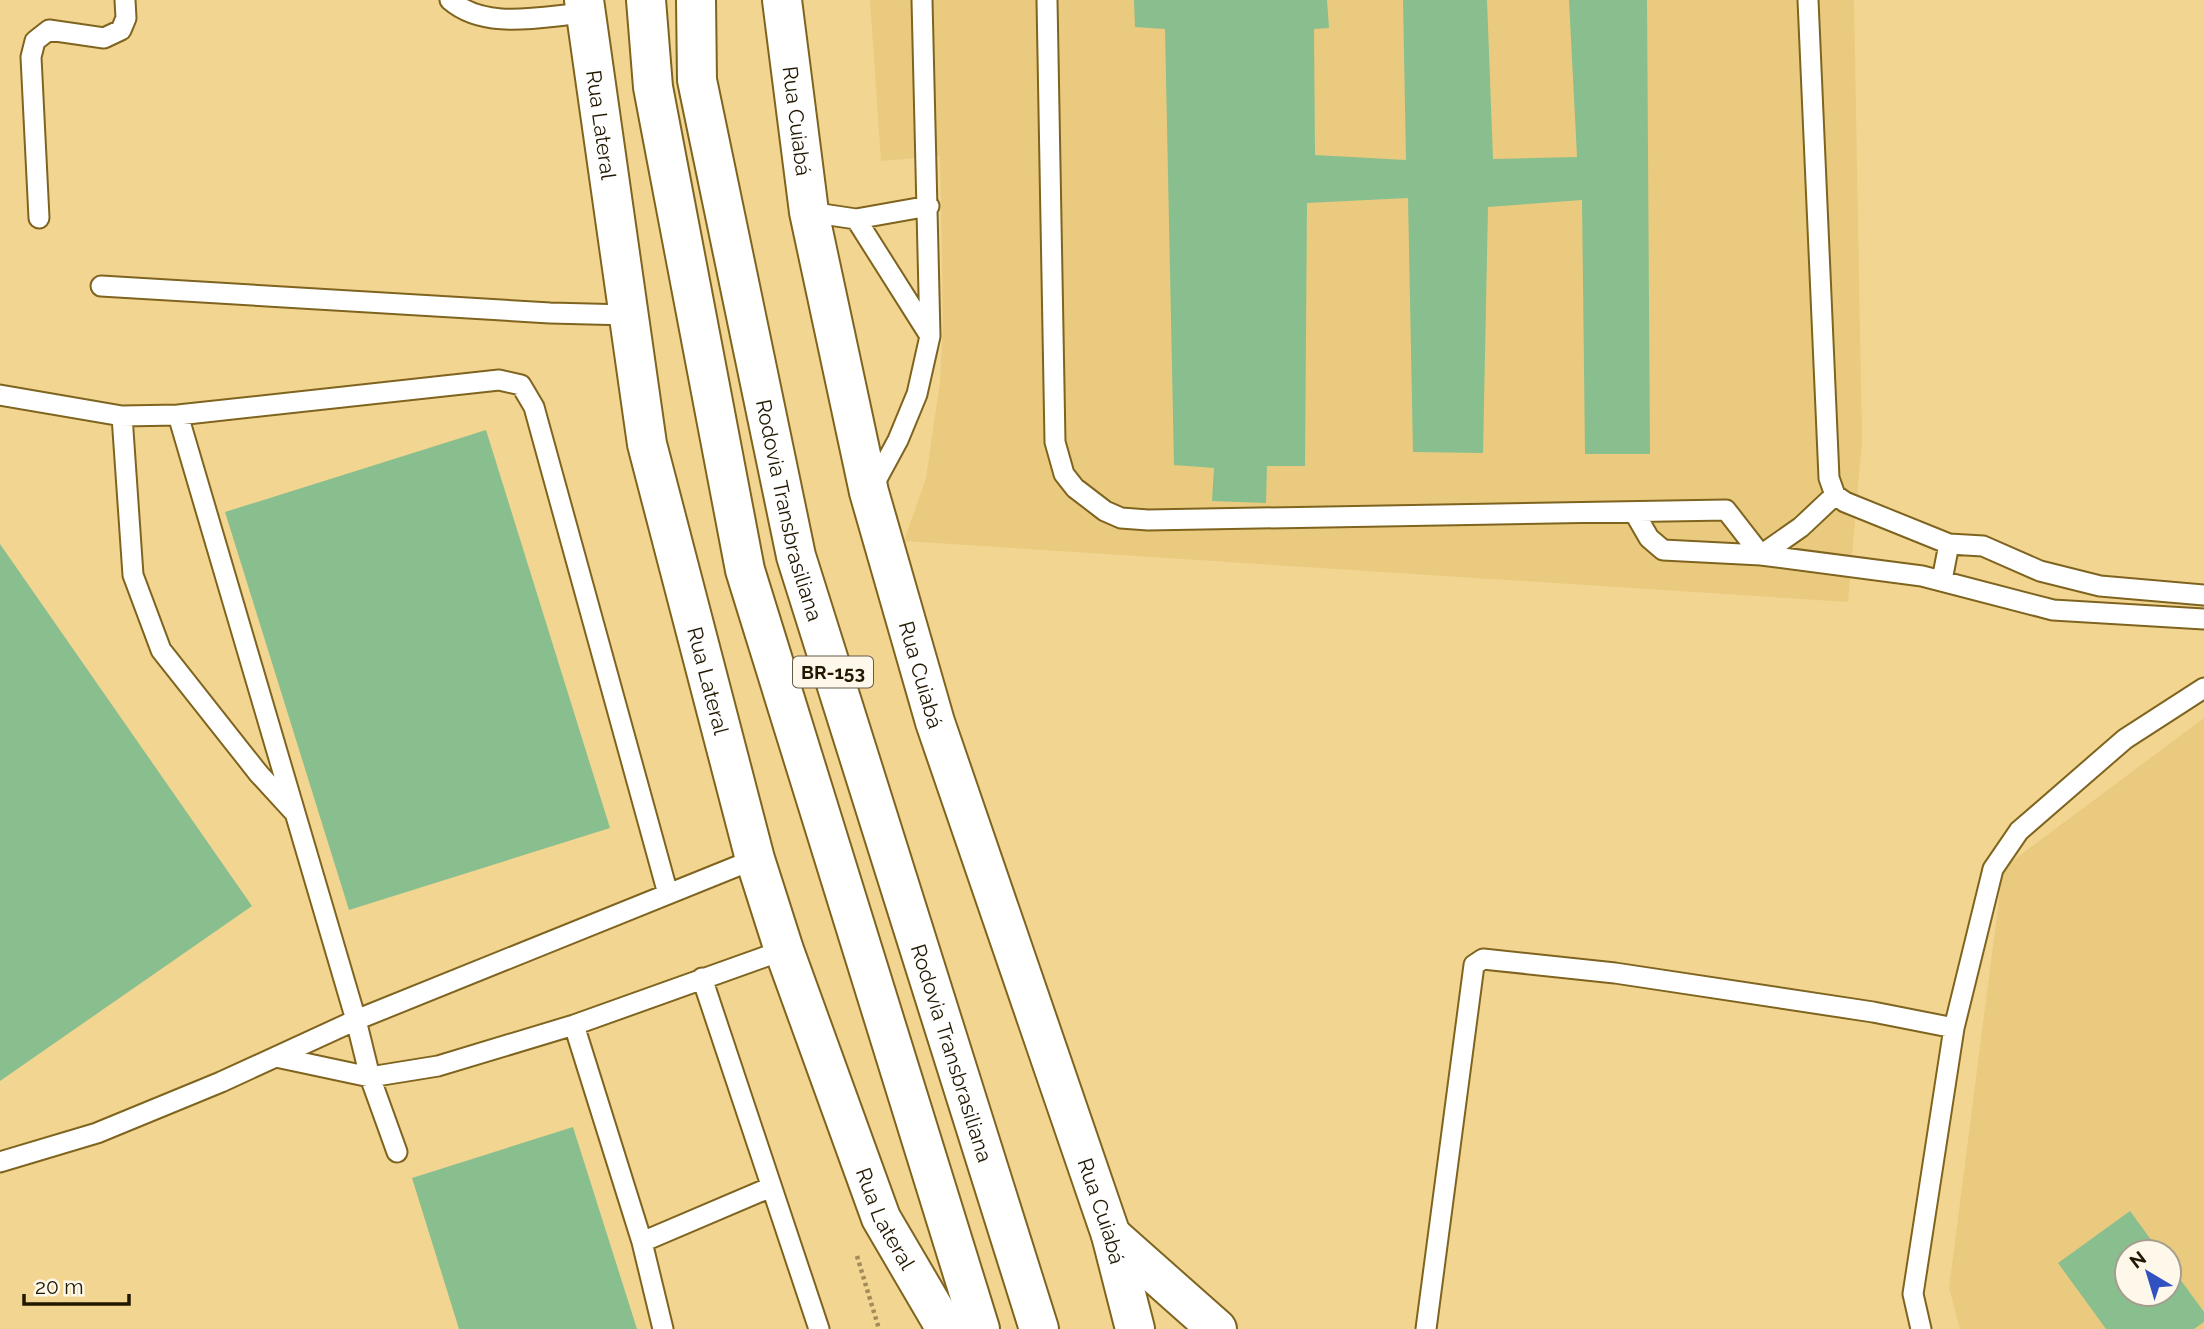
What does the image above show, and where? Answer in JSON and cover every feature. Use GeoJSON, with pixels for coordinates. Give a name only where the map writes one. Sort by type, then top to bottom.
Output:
{"type":"FeatureCollection","features":[{"type":"Feature","properties":{"kind":"main road","name":"BR-153"},"geometry":{"type":"LineString","coordinates":[[646,0],[653,87],[745,570],[980,1329]]}},
{"type":"Feature","properties":{"kind":"main road","name":"Rodovia Transbrasiliana"},"geometry":{"type":"LineString","coordinates":[[696,0],[697,80],[796,556],[1039,1329]]}},
{"type":"Feature","properties":{"kind":"main road","name":"Rua Cuiabá"},"geometry":{"type":"LineString","coordinates":[[782,0],[809,212],[869,492],[935,722],[1111,1235],[1135,1329]]}},
{"type":"Feature","properties":{"kind":"main road","name":"Rua Lateral"},"geometry":{"type":"LineString","coordinates":[[585,6],[647,444],[755,859],[784,950],[881,1218],[946,1329]]}},
{"type":"Feature","properties":{"kind":"main road"},"geometry":{"type":"LineString","coordinates":[[1111,1235],[1217,1329]]}},
{"type":"Feature","properties":{"kind":"lane"},"geometry":{"type":"LineString","coordinates":[[39,218],[31,57],[35,41],[49,30],[104,38],[113,34],[121,30],[126,18],[125,0]]}},
{"type":"Feature","properties":{"kind":"lane"},"geometry":{"type":"LineString","coordinates":[[450,0],[461,9],[491,20],[585,6]]}},
{"type":"Feature","properties":{"kind":"lane"},"geometry":{"type":"LineString","coordinates":[[869,492],[898,440],[917,394],[930,336],[929,206],[923,158],[922,0]]}},
{"type":"Feature","properties":{"kind":"lane"},"geometry":{"type":"LineString","coordinates":[[1047,0],[1055,442],[1064,474],[1074,488],[1113,515],[1148,520],[1726,510],[1761,555]]}},
{"type":"Feature","properties":{"kind":"lane"},"geometry":{"type":"LineString","coordinates":[[1808,0],[1829,478],[1835,495],[1863,511],[1949,544],[1983,546],[2040,571],[2100,586],[2204,595]]}},
{"type":"Feature","properties":{"kind":"lane"},"geometry":{"type":"LineString","coordinates":[[809,212],[856,219],[929,206]]}},
{"type":"Feature","properties":{"kind":"lane"},"geometry":{"type":"LineString","coordinates":[[856,219],[930,336]]}},
{"type":"Feature","properties":{"kind":"lane"},"geometry":{"type":"LineString","coordinates":[[101,286],[537,312],[629,314]]}},
{"type":"Feature","properties":{"kind":"lane"},"geometry":{"type":"LineString","coordinates":[[0,395],[122,416],[178,415],[499,380],[521,385],[534,407],[668,894]]}},
{"type":"Feature","properties":{"kind":"lane"},"geometry":{"type":"LineString","coordinates":[[178,415],[356,1020],[370,1077],[397,1152]]}},
{"type":"Feature","properties":{"kind":"lane"},"geometry":{"type":"LineString","coordinates":[[122,416],[133,575],[161,650],[258,774],[295,814]]}},
{"type":"Feature","properties":{"kind":"lane"},"geometry":{"type":"LineString","coordinates":[[1761,555],[1801,527],[1835,495]]}},
{"type":"Feature","properties":{"kind":"lane"},"geometry":{"type":"LineString","coordinates":[[1634,512],[1649,538],[1663,550],[1761,555],[1942,580],[2053,610],[2204,619]]}},
{"type":"Feature","properties":{"kind":"lane"},"geometry":{"type":"LineString","coordinates":[[1942,580],[1949,544]]}},
{"type":"Feature","properties":{"kind":"lane"},"geometry":{"type":"LineString","coordinates":[[1921,1329],[1913,1294],[1954,1028],[1993,869],[2019,831],[2125,740],[2204,688]]}},
{"type":"Feature","properties":{"kind":"lane"},"geometry":{"type":"LineString","coordinates":[[0,1162],[97,1133],[356,1020],[755,859]]}},
{"type":"Feature","properties":{"kind":"lane"},"geometry":{"type":"LineString","coordinates":[[276,1057],[370,1077],[438,1066],[574,1025],[784,950]]}},
{"type":"Feature","properties":{"kind":"lane"},"geometry":{"type":"LineString","coordinates":[[1426,1329],[1474,965],[1483,958],[1615,973],[1873,1012],[1954,1028]]}},
{"type":"Feature","properties":{"kind":"lane"},"geometry":{"type":"LineString","coordinates":[[702,978],[820,1329]]}},
{"type":"Feature","properties":{"kind":"lane"},"geometry":{"type":"LineString","coordinates":[[574,1025],[642,1241],[663,1329]]}},
{"type":"Feature","properties":{"kind":"lane"},"geometry":{"type":"LineString","coordinates":[[642,1241],[771,1187]]}},
{"type":"Feature","properties":{"kind":"shaded area"},"geometry":{"type":"Polygon","coordinates":[[[870,0],[1854,0],[1862,442],[1848,602],[904,541],[926,478],[940,382],[943,321],[940,156],[881,161],[870,0]]]}},
{"type":"Feature","properties":{"kind":"shaded area"},"geometry":{"type":"Polygon","coordinates":[[[2204,718],[2204,1329],[1960,1329],[1949,1288],[2003,868],[2204,718]]]}},
{"type":"Feature","properties":{"kind":"building"},"geometry":{"type":"Polygon","coordinates":[[[1134,0],[1327,0],[1329,28],[1314,29],[1315,155],[1406,160],[1403,0],[1487,0],[1493,159],[1577,157],[1569,0],[1647,0],[1650,454],[1585,454],[1582,200],[1488,207],[1483,453],[1413,452],[1408,198],[1307,203],[1305,466],[1267,466],[1266,503],[1212,501],[1214,468],[1174,465],[1165,29],[1135,27],[1134,0]]]}},
{"type":"Feature","properties":{"kind":"building"},"geometry":{"type":"Polygon","coordinates":[[[486,430],[610,828],[349,910],[225,512],[486,430]]]}},
{"type":"Feature","properties":{"kind":"building"},"geometry":{"type":"Polygon","coordinates":[[[0,544],[252,906],[0,1081],[0,544]]]}},
{"type":"Feature","properties":{"kind":"building"},"geometry":{"type":"Polygon","coordinates":[[[573,1127],[637,1329],[459,1329],[412,1178],[573,1127]]]}},
{"type":"Feature","properties":{"kind":"building"},"geometry":{"type":"Polygon","coordinates":[[[2130,1211],[2150,1238],[2113,1238],[2113,1308],[2183,1308],[2183,1283],[2204,1312],[2204,1322],[2194,1329],[2106,1329],[2058,1263],[2130,1211]]]}}]}
